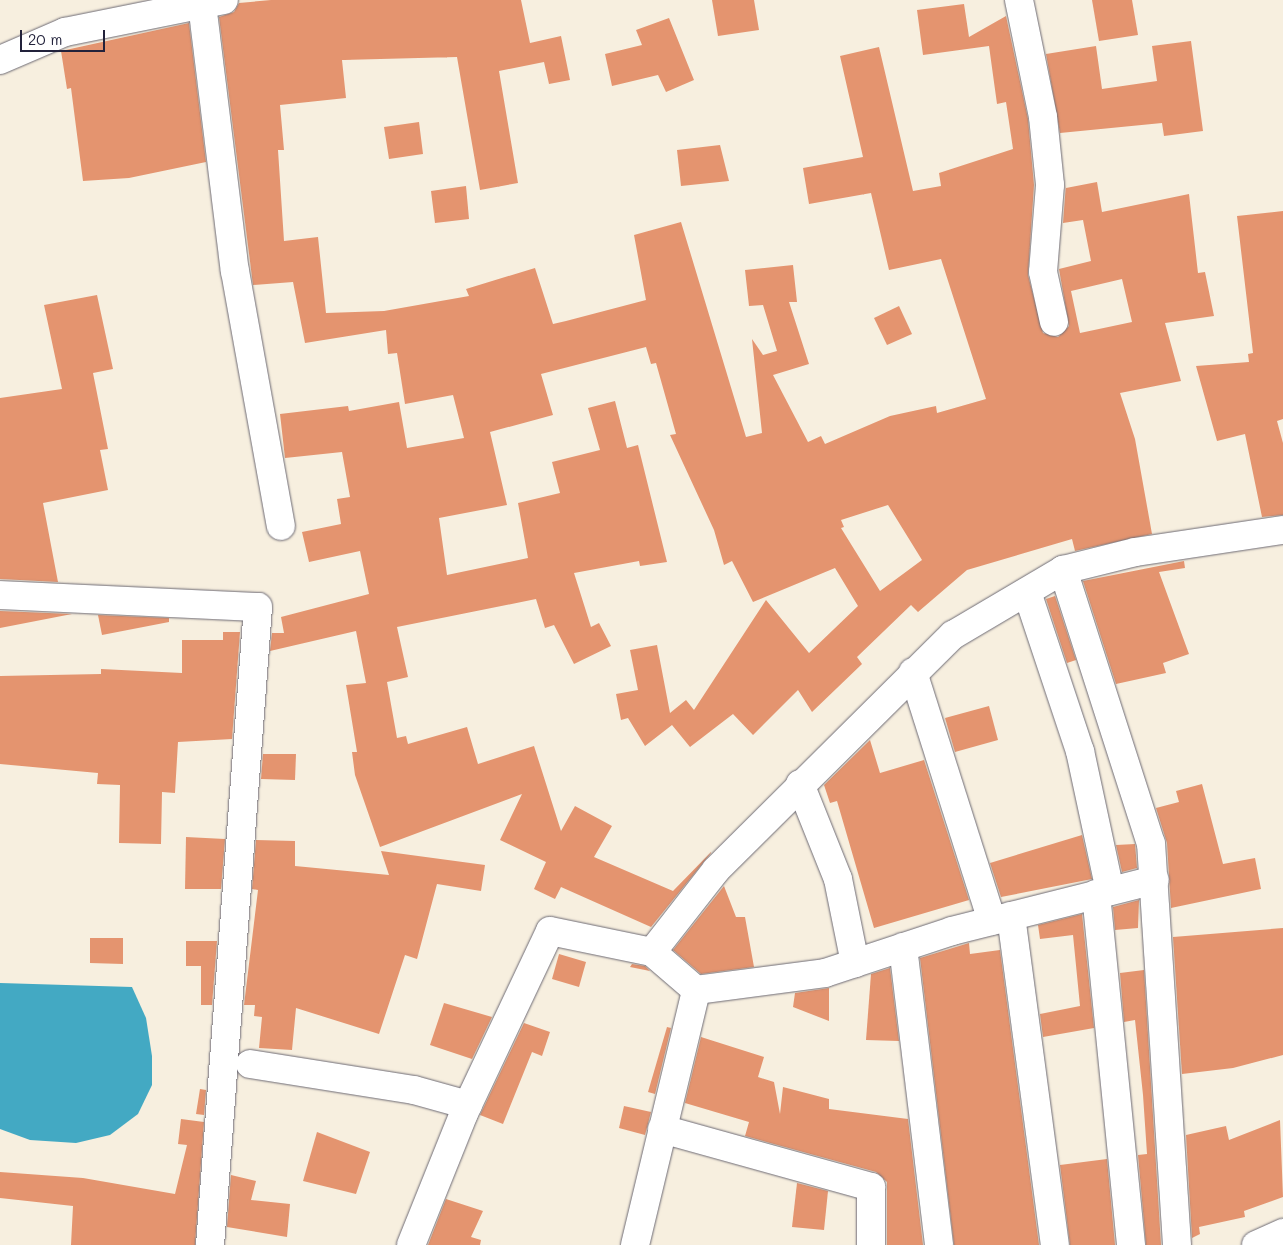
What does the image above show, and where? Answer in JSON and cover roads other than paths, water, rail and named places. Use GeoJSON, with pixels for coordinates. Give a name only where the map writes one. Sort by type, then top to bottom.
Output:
{"type":"FeatureCollection","features":[{"type":"Feature","properties":{"kind":"street"},"geometry":{"type":"LineString","coordinates":[[1018,0],[1043,117],[1050,185],[1043,272],[1054,322]]}},
{"type":"Feature","properties":{"kind":"street"},"geometry":{"type":"LineString","coordinates":[[0,60],[65,32],[213,2],[235,272],[281,526]]}},
{"type":"Feature","properties":{"kind":"street"},"geometry":{"type":"LineString","coordinates":[[652,952],[716,870],[912,672],[953,635],[1063,570],[1135,552],[1283,530]]}},
{"type":"Feature","properties":{"kind":"street"},"geometry":{"type":"LineString","coordinates":[[1063,570],[1151,844],[1155,880],[1159,1017],[1177,1245]]}},
{"type":"Feature","properties":{"kind":"street"},"geometry":{"type":"LineString","coordinates":[[1027,592],[1080,751],[1103,893],[1131,1245]]}},
{"type":"Feature","properties":{"kind":"street"},"geometry":{"type":"LineString","coordinates":[[0,594],[258,607],[210,1245]]}},
{"type":"Feature","properties":{"kind":"street"},"geometry":{"type":"LineString","coordinates":[[912,672],[1002,918],[1055,1245]]}},
{"type":"Feature","properties":{"kind":"street"},"geometry":{"type":"LineString","coordinates":[[800,784],[838,878],[855,963]]}},
{"type":"Feature","properties":{"kind":"street"},"geometry":{"type":"LineString","coordinates":[[411,1245],[468,1105],[550,931],[652,952],[696,990],[825,973],[903,947],[1002,918],[1155,880]]}},
{"type":"Feature","properties":{"kind":"street"},"geometry":{"type":"LineString","coordinates":[[903,947],[939,1245]]}},
{"type":"Feature","properties":{"kind":"street"},"geometry":{"type":"LineString","coordinates":[[635,1245],[696,990]]}},
{"type":"Feature","properties":{"kind":"street"},"geometry":{"type":"LineString","coordinates":[[250,1064],[414,1090],[468,1105]]}},
{"type":"Feature","properties":{"kind":"street"},"geometry":{"type":"LineString","coordinates":[[662,1129],[871,1187],[871,1245]]}},
{"type":"Feature","properties":{"kind":"street"},"geometry":{"type":"LineString","coordinates":[[1256,1245],[1283,1233]]}},
{"type":"Feature","properties":{"kind":"water"},"geometry":{"type":"Polygon","coordinates":[[[0,983],[132,987],[146,1018],[152,1056],[152,1085],[138,1114],[110,1135],[76,1143],[30,1140],[0,1129],[0,983]]]}}]}
